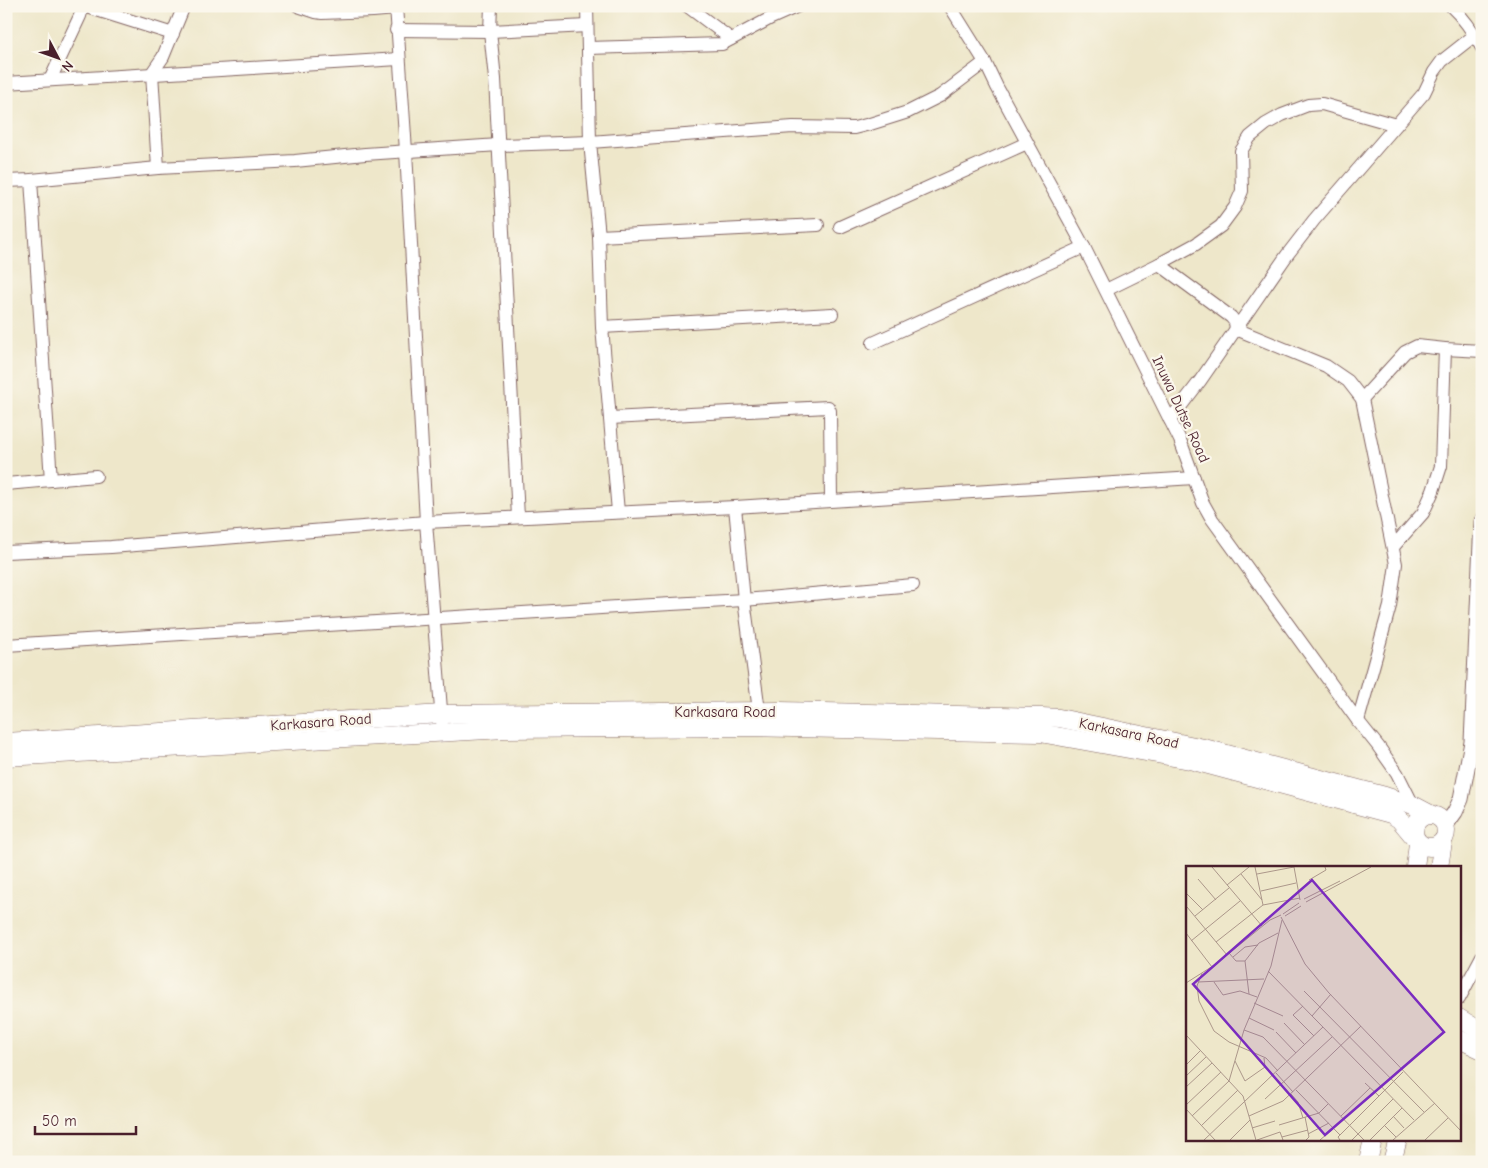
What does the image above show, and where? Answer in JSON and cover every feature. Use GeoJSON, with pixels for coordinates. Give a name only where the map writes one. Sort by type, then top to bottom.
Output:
{"type":"FeatureCollection","features":[{"type":"Feature","properties":{"kind":"main road","name":"Karkasara Road"},"geometry":{"type":"LineString","coordinates":[[6,742],[442,723],[515,729],[761,720],[1059,718],[1204,748],[1385,796],[1413,805],[1440,828]]}},
{"type":"Feature","properties":{"kind":"main road","name":"Karkasara Road"},"geometry":{"type":"LineString","coordinates":[[761,720],[1055,735],[1190,760],[1392,814],[1399,819],[1416,840]]}},
{"type":"Feature","properties":{"kind":"main road","name":"Karkasara Road"},"geometry":{"type":"LineString","coordinates":[[6,757],[442,723]]}},
{"type":"Feature","properties":{"kind":"main road"},"geometry":{"type":"LineString","coordinates":[[1415,866],[1415,824],[1426,816],[1440,828]]}},
{"type":"Feature","properties":{"kind":"main road"},"geometry":{"type":"LineString","coordinates":[[1416,840],[1424,847],[1437,846],[1440,828]]}},
{"type":"Feature","properties":{"kind":"main road"},"geometry":{"type":"LineString","coordinates":[[1439,866],[1440,828]]}},
{"type":"Feature","properties":{"kind":"main road"},"geometry":{"type":"LineString","coordinates":[[1460,1019],[1482,1032]]}},
{"type":"Feature","properties":{"kind":"main road"},"geometry":{"type":"LineString","coordinates":[[1460,1039],[1482,1050]]}},
{"type":"Feature","properties":{"kind":"main road"},"geometry":{"type":"LineString","coordinates":[[1368,1162],[1373,1140]]}},
{"type":"Feature","properties":{"kind":"main road"},"geometry":{"type":"LineString","coordinates":[[1392,1162],[1398,1140]]}},
{"type":"Feature","properties":{"kind":"street"},"geometry":{"type":"LineString","coordinates":[[50,80],[84,6],[172,34]]}},
{"type":"Feature","properties":{"kind":"street"},"geometry":{"type":"LineString","coordinates":[[158,168],[152,74],[163,57],[184,6]]}},
{"type":"Feature","properties":{"kind":"street"},"geometry":{"type":"LineString","coordinates":[[298,6],[316,12],[373,11],[396,8],[396,30],[406,151],[426,522],[442,723]]}},
{"type":"Feature","properties":{"kind":"street"},"geometry":{"type":"LineString","coordinates":[[490,6],[518,517]]}},
{"type":"Feature","properties":{"kind":"street"},"geometry":{"type":"LineString","coordinates":[[587,6],[590,142],[598,236],[602,327],[618,512]]}},
{"type":"Feature","properties":{"kind":"street"},"geometry":{"type":"LineString","coordinates":[[687,6],[732,39]]}},
{"type":"Feature","properties":{"kind":"street"},"geometry":{"type":"LineString","coordinates":[[588,48],[722,44],[798,6]]}},
{"type":"Feature","properties":{"kind":"street","name":"Inuwa Dutse Road"},"geometry":{"type":"LineString","coordinates":[[950,6],[985,62],[1106,290],[1180,440],[1203,504],[1397,773],[1413,805]]}},
{"type":"Feature","properties":{"kind":"street"},"geometry":{"type":"LineString","coordinates":[[1451,6],[1475,35],[1482,48]]}},
{"type":"Feature","properties":{"kind":"street"},"geometry":{"type":"LineString","coordinates":[[396,30],[490,31],[588,26]]}},
{"type":"Feature","properties":{"kind":"street"},"geometry":{"type":"LineString","coordinates":[[1170,420],[1200,382],[1287,255],[1314,220],[1424,92],[1442,61],[1475,35]]}},
{"type":"Feature","properties":{"kind":"street"},"geometry":{"type":"LineString","coordinates":[[6,83],[399,59]]}},
{"type":"Feature","properties":{"kind":"street"},"geometry":{"type":"LineString","coordinates":[[6,181],[158,168],[294,161],[406,151],[590,142],[793,127],[854,128],[908,112],[940,96],[985,62]]}},
{"type":"Feature","properties":{"kind":"street"},"geometry":{"type":"LineString","coordinates":[[1106,290],[1196,244],[1221,226],[1235,207],[1242,191],[1241,151],[1250,137],[1266,124],[1282,115],[1308,105],[1322,104],[1396,125]]}},
{"type":"Feature","properties":{"kind":"street"},"geometry":{"type":"LineString","coordinates":[[840,227],[1028,143]]}},
{"type":"Feature","properties":{"kind":"street"},"geometry":{"type":"LineString","coordinates":[[31,180],[51,480]]}},
{"type":"Feature","properties":{"kind":"street"},"geometry":{"type":"LineString","coordinates":[[598,236],[818,225]]}},
{"type":"Feature","properties":{"kind":"street"},"geometry":{"type":"LineString","coordinates":[[873,343],[1084,247]]}},
{"type":"Feature","properties":{"kind":"street"},"geometry":{"type":"LineString","coordinates":[[1159,264],[1231,317],[1235,322],[1236,329]]}},
{"type":"Feature","properties":{"kind":"street"},"geometry":{"type":"LineString","coordinates":[[602,327],[832,314]]}},
{"type":"Feature","properties":{"kind":"street"},"geometry":{"type":"LineString","coordinates":[[1236,329],[1326,366],[1348,381],[1362,399],[1396,564],[1390,606],[1358,721]]}},
{"type":"Feature","properties":{"kind":"street"},"geometry":{"type":"LineString","coordinates":[[1362,399],[1405,352],[1411,348],[1417,346],[1445,350],[1482,351]]}},
{"type":"Feature","properties":{"kind":"street"},"geometry":{"type":"LineString","coordinates":[[1393,547],[1423,513],[1441,466],[1445,350]]}},
{"type":"Feature","properties":{"kind":"street"},"geometry":{"type":"LineString","coordinates":[[610,418],[828,408],[830,410],[831,500]]}},
{"type":"Feature","properties":{"kind":"street"},"geometry":{"type":"LineString","coordinates":[[6,484],[96,476]]}},
{"type":"Feature","properties":{"kind":"street"},"geometry":{"type":"LineString","coordinates":[[6,552],[111,547],[426,522],[734,507],[1194,478]]}},
{"type":"Feature","properties":{"kind":"street"},"geometry":{"type":"LineString","coordinates":[[734,507],[744,600],[761,720]]}},
{"type":"Feature","properties":{"kind":"street"},"geometry":{"type":"LineString","coordinates":[[1440,828],[1459,806],[1472,742],[1479,663],[1482,521]]}},
{"type":"Feature","properties":{"kind":"street"},"geometry":{"type":"LineString","coordinates":[[6,645],[744,600],[913,585]]}},
{"type":"Feature","properties":{"kind":"street"},"geometry":{"type":"LineString","coordinates":[[1460,997],[1482,956]]}}]}
